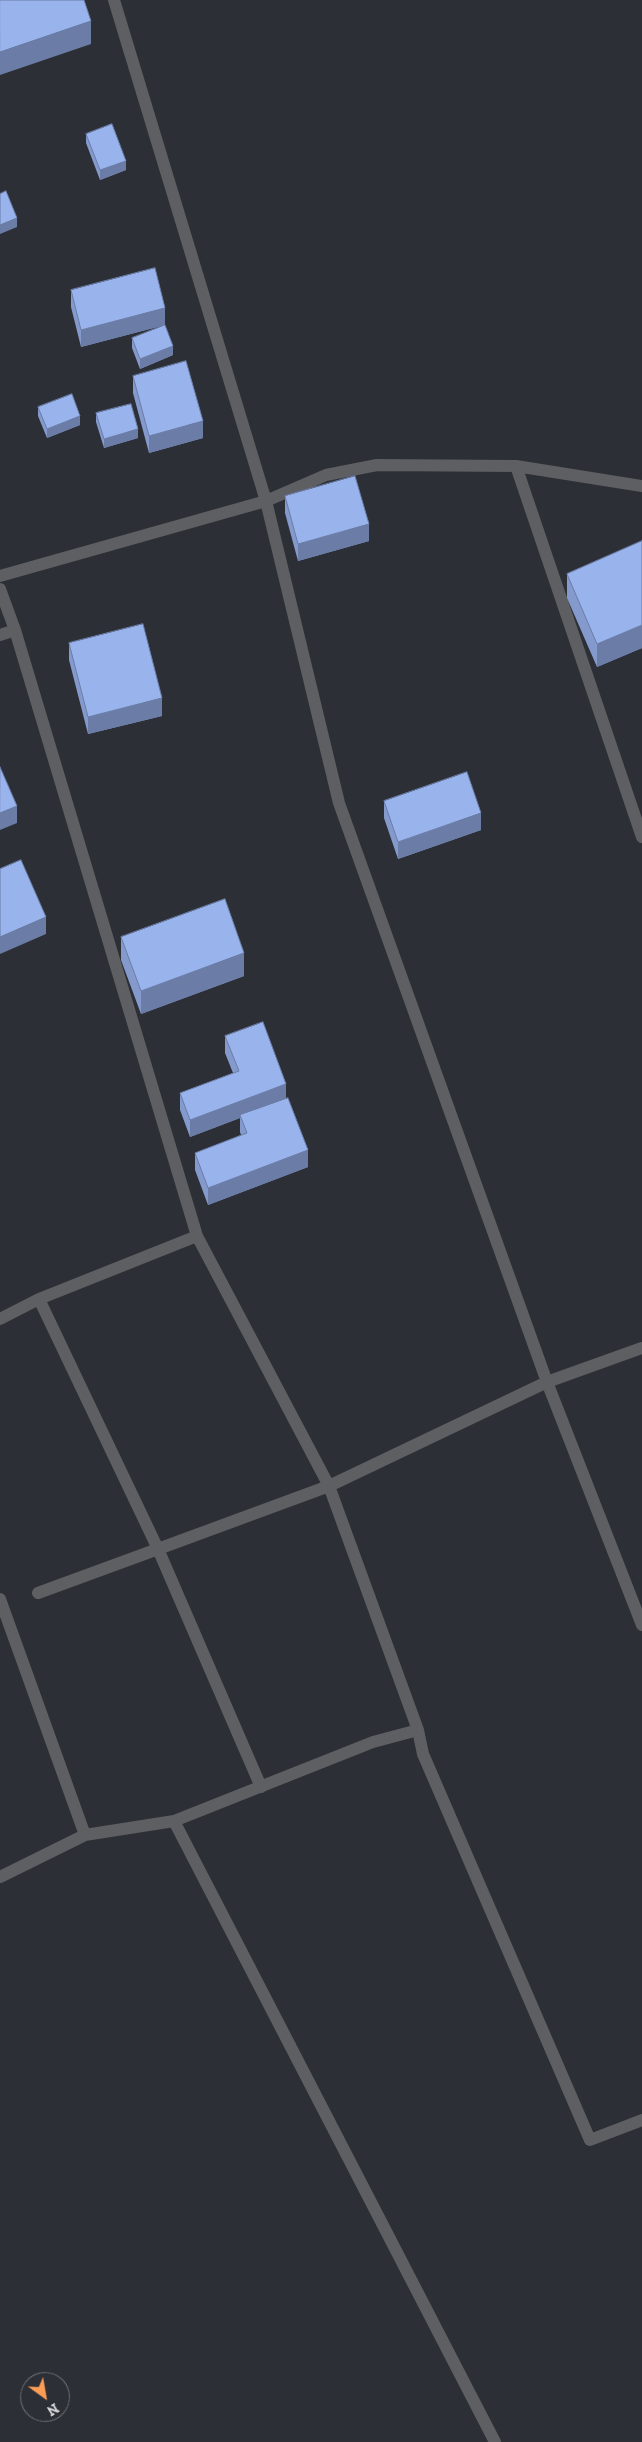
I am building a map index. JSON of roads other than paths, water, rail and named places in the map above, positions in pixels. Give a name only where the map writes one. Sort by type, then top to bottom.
[{"type":"street","points":[[114,0],[266,501],[339,803],[547,1382],[642,1626]]},
{"type":"street","points":[[0,576],[266,501],[326,475],[377,465],[516,466],[642,486]]},
{"type":"street","points":[[516,466],[642,837]]},
{"type":"street","points":[[0,589],[15,630],[197,1236],[329,1486],[418,1730],[423,1754],[590,2140],[642,2120]]},
{"type":"street","points":[[0,635],[15,630]]},
{"type":"street","points":[[0,1319],[39,1299],[197,1236]]},
{"type":"street","points":[[39,1299],[158,1549],[261,1787]]},
{"type":"street","points":[[38,1593],[329,1486],[547,1382],[642,1348]]},
{"type":"street","points":[[0,1599],[85,1835]]},
{"type":"street","points":[[0,1877],[85,1835],[174,1821],[373,1742],[418,1730]]},
{"type":"street","points":[[174,1821],[495,2442]]}]
